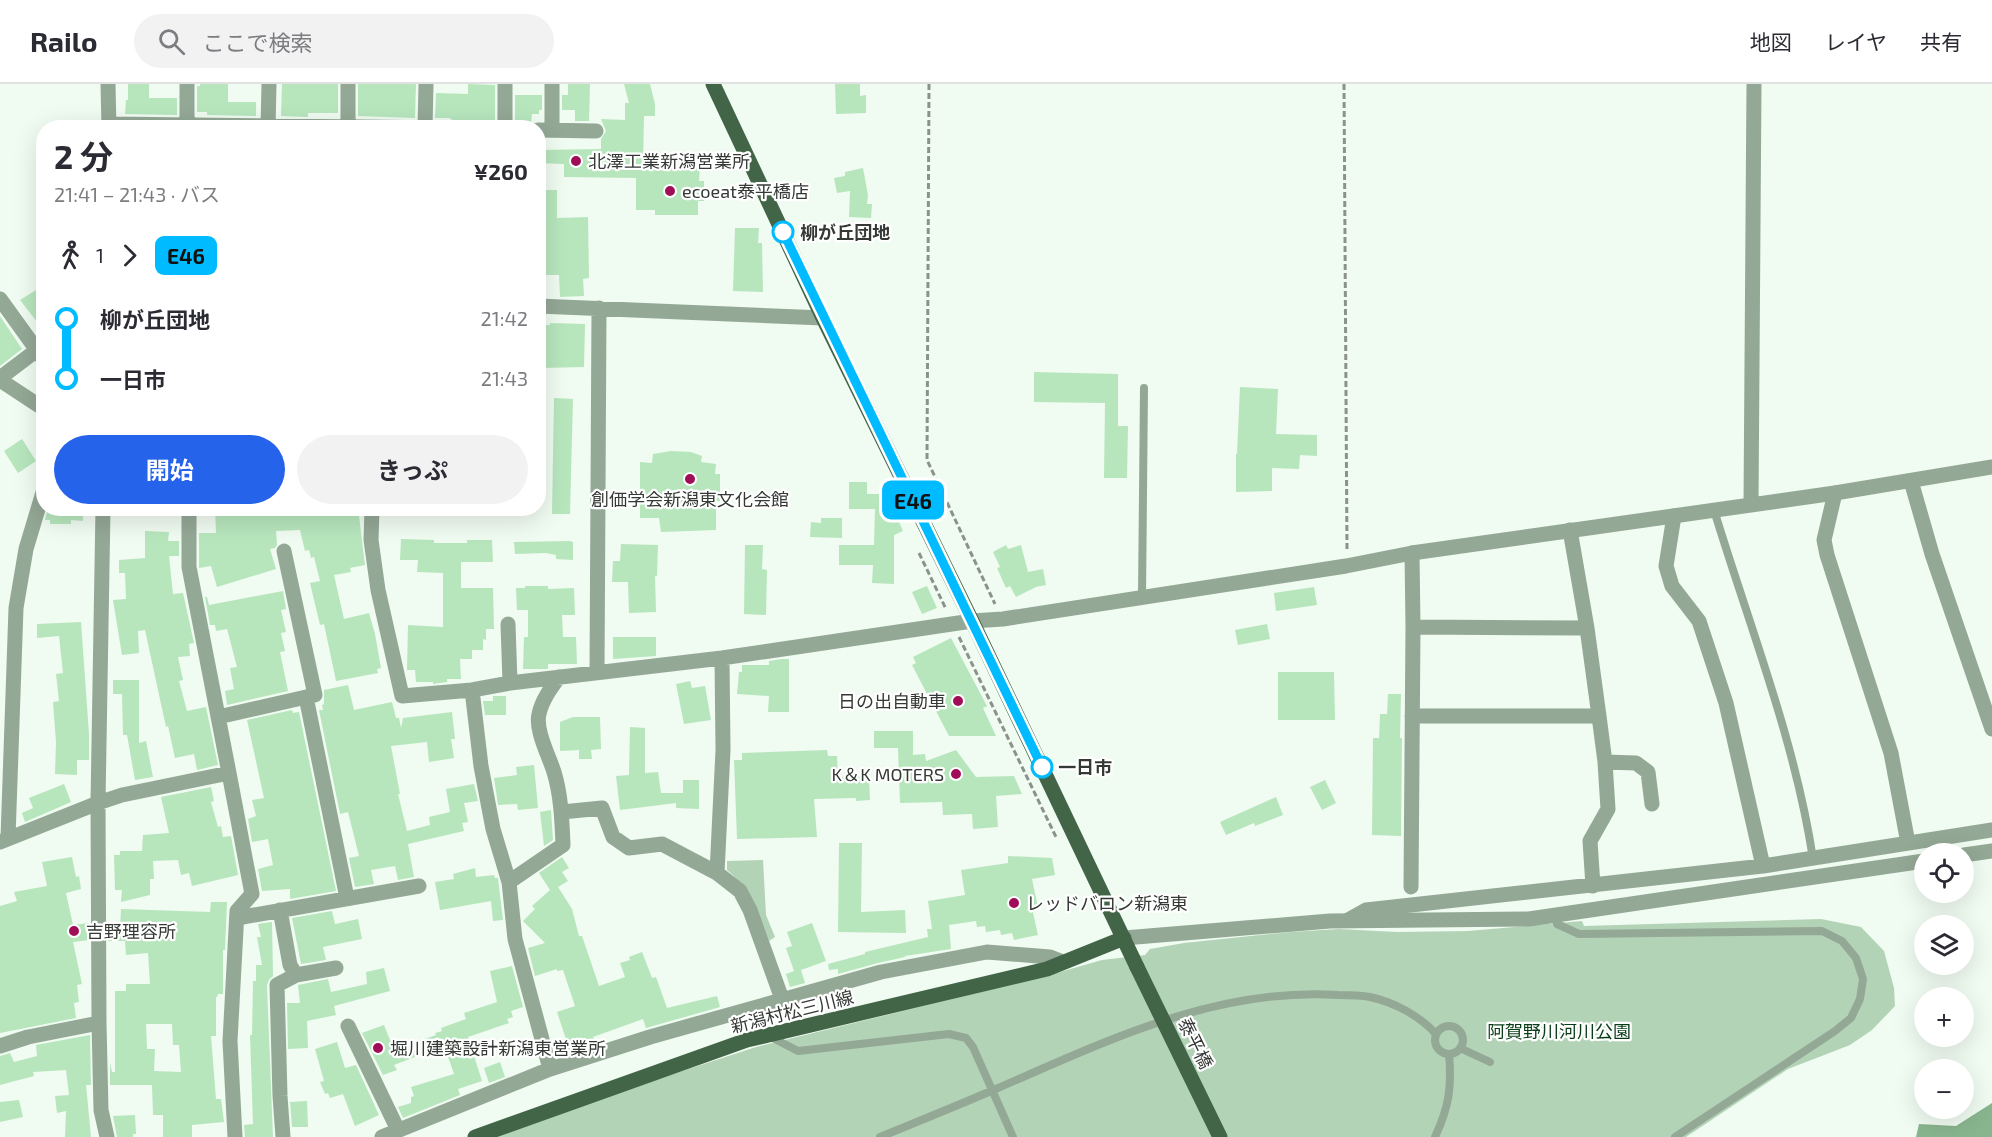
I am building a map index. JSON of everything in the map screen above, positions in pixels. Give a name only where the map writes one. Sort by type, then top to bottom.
[{"type":"main road","name":"泰平橋","points":[[713,84],[823,318],[972,621],[1220,1137]]},
{"type":"main road","name":"新潟村松三川線","points":[[475,1137],[747,1040],[1047,969],[1124,938]]},
{"type":"street","points":[[108,84],[109,120]]},
{"type":"street","points":[[187,120],[188,84]]},
{"type":"street","points":[[268,120],[269,84]]},
{"type":"street","points":[[348,84],[348,120]]},
{"type":"street","points":[[425,120],[426,84]]},
{"type":"street","points":[[505,84],[505,120]]},
{"type":"street","points":[[546,123],[552,84]]},
{"type":"street","points":[[1751,505],[1754,84]]},
{"type":"street","points":[[546,130],[596,131]]},
{"type":"street","points":[[0,299],[36,349]]},
{"type":"street","points":[[546,306],[823,318]]},
{"type":"street","points":[[597,673],[599,308]]},
{"type":"street","points":[[36,357],[0,379],[36,404]]},
{"type":"street","points":[[372,516],[371,540],[378,590],[402,696],[472,690],[510,683],[722,658],[972,621],[1003,619],[1346,566],[1412,553],[1835,493],[1992,467]]},
{"type":"street","points":[[1911,481],[1932,554],[1992,729]]},
{"type":"street","points":[[1835,493],[1824,540],[1827,555],[1891,753],[1908,843]]},
{"type":"street","points":[[36,516],[26,549],[16,608],[4,840],[122,795],[229,773]]},
{"type":"street","points":[[103,516],[99,1023],[102,1110],[107,1137]]},
{"type":"street","points":[[189,516],[189,567],[252,894],[237,911],[230,1041],[235,1137]]},
{"type":"street","points":[[1674,516],[1666,566],[1672,586],[1700,621],[1726,704],[1763,866]]},
{"type":"street","points":[[1570,530],[1587,628],[1605,762],[1608,809],[1590,841],[1593,886]]},
{"type":"street","points":[[218,717],[315,695],[284,551]]},
{"type":"street","points":[[1411,886],[1412,553]]},
{"type":"street","points":[[508,624],[510,683]]},
{"type":"street","points":[[1413,627],[1587,628]]},
{"type":"street","points":[[717,873],[723,750],[722,658]]},
{"type":"street","points":[[509,882],[563,845],[562,812],[554,772],[538,716],[546,696],[559,677]]},
{"type":"street","points":[[472,690],[481,766],[494,829],[509,882],[515,939],[550,1069]]},
{"type":"street","points":[[306,697],[347,898]]},
{"type":"street","points":[[1412,716],[1599,716]]},
{"type":"street","points":[[1605,762],[1636,763],[1648,772],[1652,804]]},
{"type":"street","points":[[562,812],[602,808],[613,837],[629,848],[662,844],[717,873],[740,891],[750,910],[782,999]]},
{"type":"street","points":[[1348,920],[1366,910],[1763,866],[1992,830]]},
{"type":"street","points":[[1974,854],[1992,851]]},
{"type":"street","points":[[1124,938],[1348,920],[1529,919],[1914,862]]},
{"type":"street","points":[[237,918],[419,886]]},
{"type":"street","points":[[280,910],[290,965],[296,975]]},
{"type":"street","points":[[382,1137],[550,1069],[650,1037],[881,972],[987,952],[1050,957],[1063,963]]},
{"type":"street","points":[[283,1137],[278,985],[296,975],[336,968]]},
{"type":"street","points":[[0,1046],[28,1037],[99,1023]]},
{"type":"street","points":[[348,1026],[398,1130]]},
{"type":"lane","points":[[1142,597],[1144,388]]},
{"type":"lane","points":[[1714,510],[1789,750],[1806,810],[1813,859]]},
{"type":"lane","points":[[1555,915],[1557,924],[1579,934],[1822,931],[1842,941],[1856,958],[1863,979],[1860,999],[1851,1018],[1835,1031],[1675,1137]]},
{"type":"lane","points":[[880,1137],[1120,1035],[1194,1011],[1251,998],[1305,992],[1369,997],[1394,1005],[1428,1025],[1436,1034]]},
{"type":"lane","points":[[1447,1026],[1456,1028],[1462,1035],[1460,1048],[1453,1053],[1444,1053],[1437,1047],[1436,1034],[1447,1026]]},
{"type":"lane","points":[[768,1036],[798,1050],[949,1034],[966,1038],[973,1047],[1013,1137]]},
{"type":"lane","points":[[1460,1048],[1490,1062]]},
{"type":"lane","points":[[1435,1137],[1445,1114],[1449,1092],[1451,1072],[1449,1054]]},
{"type":"path","points":[[929,84],[927,460],[1003,619]]},
{"type":"path","points":[[1344,84],[1346,566]]},
{"type":"green space","points":[[763,860],[766,915],[775,937],[769,941],[748,894],[727,870],[727,861]]},
{"type":"green space","name":"阿賀野川河川公園","points":[[1821,919],[1861,927],[1884,951],[1894,988],[1895,1006],[1872,1030],[1850,1045],[1788,1069],[1686,1137],[495,1137],[621,1091],[756,1047],[1046,976],[1102,960],[1145,955],[1150,949],[1184,943],[1339,929],[1397,932],[1468,931],[1582,921],[1584,926]]},
{"type":"shaded area","points":[[1992,1103],[1992,1137],[1916,1137],[1919,1124],[1956,1126],[1967,1119],[1974,1119],[1974,1114]]},
{"type":"building","points":[[128,84],[149,84],[149,98],[177,98],[177,115],[125,114]]},
{"type":"building","points":[[200,84],[228,84],[228,102],[256,102],[256,116],[207,115],[207,112],[197,112],[197,86]]},
{"type":"building","points":[[282,84],[338,84],[338,113],[308,113],[308,117],[281,116]]},
{"type":"building","points":[[358,84],[416,84],[415,118],[358,116]]},
{"type":"building","points":[[468,84],[495,85],[495,120],[435,118],[436,93],[468,94]]},
{"type":"building","points":[[568,84],[590,84],[589,121],[575,121],[575,110],[562,110],[562,95],[568,95]]},
{"type":"building","points":[[624,84],[650,84],[655,104],[655,116],[644,116],[643,166],[700,166],[699,181],[704,181],[704,201],[698,201],[698,215],[655,215],[655,210],[636,210],[636,178],[564,177],[564,164],[546,163],[546,150],[601,149],[601,139],[606,131],[601,119],[625,120],[625,103],[629,103]]},
{"type":"building","points":[[835,84],[860,84],[860,96],[866,95],[866,113],[836,114]]},
{"type":"building","points":[[515,95],[542,95],[542,110],[539,110],[539,114],[532,114],[531,120],[515,120]]},
{"type":"building","points":[[863,168],[868,195],[867,204],[872,204],[871,218],[849,217],[850,191],[837,193],[834,178],[845,176],[845,172]]},
{"type":"building","points":[[546,190],[557,190],[557,218],[588,217],[589,278],[583,279],[584,296],[560,297],[559,275],[546,275]]},
{"type":"building","points":[[735,228],[759,228],[758,243],[762,243],[763,292],[733,291]]},
{"type":"building","points":[[36,290],[36,321],[20,300]]},
{"type":"building","points":[[0,316],[22,349],[0,366]]},
{"type":"building","points":[[550,323],[585,324],[584,367],[546,368],[546,325]]},
{"type":"building","points":[[1034,372],[1118,374],[1118,426],[1128,426],[1127,478],[1104,478],[1105,403],[1034,402]]},
{"type":"building","points":[[1240,387],[1278,389],[1276,434],[1317,435],[1317,456],[1300,455],[1299,469],[1272,468],[1272,491],[1236,492]]},
{"type":"building","points":[[554,398],[573,399],[570,514],[552,514]]},
{"type":"building","points":[[22,439],[36,461],[18,473],[4,451]]},
{"type":"building","points":[[671,451],[691,452],[702,456],[701,462],[716,464],[715,474],[720,474],[720,501],[716,501],[716,530],[661,532],[659,518],[640,518],[640,462],[652,463],[653,454]]},
{"type":"building","points":[[849,482],[867,482],[867,494],[887,494],[903,531],[894,535],[894,584],[872,583],[873,565],[839,565],[839,545],[874,545],[875,509],[849,509]]},
{"type":"building","points":[[46,516],[83,516],[83,521],[71,520],[71,524],[50,524],[50,520],[45,520]]},
{"type":"building","points":[[215,516],[359,516],[365,565],[350,568],[351,572],[334,575],[344,619],[369,613],[381,668],[377,669],[378,673],[336,681],[324,624],[320,625],[310,583],[320,581],[314,557],[311,558],[309,550],[305,551],[300,530],[276,531],[277,545],[270,549],[276,569],[217,587],[211,566],[199,568],[199,533],[216,533]]},
{"type":"building","points":[[821,518],[842,518],[842,538],[810,537],[811,522],[821,523]]},
{"type":"building","points":[[145,531],[169,532],[168,541],[179,541],[179,556],[169,556],[173,594],[183,593],[194,643],[189,644],[190,656],[178,657],[183,680],[179,681],[187,711],[206,707],[218,765],[197,770],[194,754],[175,758],[145,630],[138,631],[139,653],[122,655],[113,600],[126,599],[125,573],[119,573],[119,560],[145,558]]},
{"type":"building","points":[[401,539],[434,540],[434,543],[492,540],[493,562],[461,562],[461,588],[493,588],[494,629],[486,629],[483,650],[472,650],[472,659],[460,659],[461,679],[447,679],[447,682],[433,684],[433,682],[416,682],[415,670],[407,670],[408,625],[443,627],[443,573],[417,572],[418,560],[400,560]]},
{"type":"building","points":[[514,542],[573,542],[573,560],[556,559],[556,555],[546,553],[515,554]]},
{"type":"building","points":[[621,544],[658,545],[657,576],[655,576],[656,612],[629,613],[628,582],[612,582],[613,561],[620,561]]},
{"type":"building","points":[[745,545],[763,545],[762,569],[767,570],[766,615],[744,614]]},
{"type":"building","points":[[1006,545],[1008,549],[1021,545],[1028,572],[1043,569],[1046,585],[1036,587],[1016,597],[1010,586],[1006,588],[993,552]]},
{"type":"building","points":[[525,586],[548,586],[548,589],[574,588],[575,615],[562,615],[563,637],[576,637],[577,664],[548,664],[548,669],[523,669],[524,637],[528,637],[528,610],[517,610],[516,588],[525,588]]},
{"type":"building","points":[[927,586],[937,608],[922,614],[912,592]]},
{"type":"building","points":[[1314,587],[1317,605],[1276,611],[1274,593]]},
{"type":"building","points":[[283,591],[286,609],[281,610],[286,632],[281,633],[285,651],[280,652],[288,691],[227,705],[225,691],[234,689],[230,668],[237,667],[227,629],[216,631],[215,625],[210,625],[205,597],[209,605]]},
{"type":"building","points":[[81,622],[89,760],[77,760],[77,775],[55,774],[56,742],[53,702],[59,701],[56,674],[63,673],[59,636],[37,638],[37,624]]},
{"type":"building","points":[[1267,624],[1270,639],[1238,645],[1235,630]]},
{"type":"building","points":[[613,637],[656,637],[656,656],[613,659]]},
{"type":"building","name":"日の出自動車","points":[[951,638],[987,706],[983,708],[996,736],[949,736],[912,665],[916,663],[913,657]]},
{"type":"building","points":[[789,659],[789,712],[768,712],[769,696],[737,694],[742,665],[769,665],[769,661]]},
{"type":"building","points":[[1278,672],[1334,672],[1335,720],[1278,720]]},
{"type":"building","points":[[113,680],[139,680],[139,743],[146,741],[153,777],[135,780],[127,735],[123,735],[122,694],[113,694]]},
{"type":"building","points":[[690,681],[692,688],[705,686],[711,720],[684,724],[676,684]]},
{"type":"building","points":[[348,685],[354,710],[392,702],[401,728],[403,718],[452,712],[455,739],[451,739],[454,758],[429,762],[427,742],[391,746],[400,794],[398,794],[407,831],[430,825],[429,817],[450,812],[446,789],[474,784],[478,801],[464,803],[468,822],[462,823],[464,831],[408,844],[414,877],[398,880],[395,866],[371,870],[374,884],[355,887],[349,858],[359,856],[348,812],[340,814],[319,710],[323,710],[324,690]]},
{"type":"building","points":[[1388,694],[1401,694],[1401,836],[1372,835],[1373,738],[1379,738],[1380,714],[1387,714]]},
{"type":"building","points":[[493,696],[506,696],[506,715],[485,715],[483,701],[493,701]]},
{"type":"building","points":[[292,710],[293,713],[299,712],[336,891],[290,899],[290,889],[262,891],[258,869],[273,865],[268,839],[252,842],[248,819],[256,816],[252,800],[264,798],[247,720]]},
{"type":"building","points":[[573,717],[600,717],[601,749],[591,750],[592,759],[579,759],[579,750],[560,751],[560,722]]},
{"type":"building","points":[[630,727],[645,728],[645,773],[658,772],[661,793],[683,793],[683,780],[699,780],[699,809],[676,808],[676,803],[620,810],[616,776],[629,775]]},
{"type":"building","points":[[874,731],[913,731],[913,755],[925,754],[926,761],[956,750],[976,777],[1014,776],[1022,794],[996,796],[998,827],[973,829],[972,814],[943,815],[942,802],[900,803],[898,748],[874,748]]},
{"type":"building","points":[[827,750],[828,756],[837,756],[838,777],[869,776],[870,800],[814,799],[817,837],[737,839],[734,760],[742,760],[742,753]]},
{"type":"building","points":[[534,765],[538,808],[518,810],[517,804],[498,805],[494,778],[517,775],[516,767]]},
{"type":"building","points":[[1325,780],[1336,803],[1322,810],[1310,787]]},
{"type":"building","points":[[64,784],[71,802],[25,822],[22,813],[33,808],[29,798]]},
{"type":"building","points":[[211,787],[214,801],[211,802],[218,827],[221,826],[223,837],[231,836],[238,875],[192,886],[189,873],[181,875],[178,860],[153,861],[154,879],[150,879],[150,895],[121,902],[122,890],[115,890],[114,855],[120,855],[120,851],[142,851],[143,835],[169,833],[161,797]]},
{"type":"building","points":[[1276,797],[1283,815],[1255,826],[1254,823],[1226,835],[1220,822]]},
{"type":"building","points":[[551,810],[553,840],[544,846],[540,812]]},
{"type":"building","points":[[839,843],[862,843],[861,912],[905,910],[906,933],[838,932]]},
{"type":"building","points":[[1008,856],[1052,858],[1055,875],[1032,879],[1038,907],[1032,908],[1038,935],[1014,940],[1012,933],[1001,935],[1000,930],[986,932],[985,926],[977,927],[976,921],[949,925],[951,949],[905,956],[838,974],[838,969],[829,970],[828,964],[865,954],[865,952],[928,937],[927,929],[932,929],[928,901],[965,895],[961,870],[1008,863]]},
{"type":"building","points":[[72,857],[81,889],[66,893],[73,925],[89,923],[89,940],[73,942],[82,984],[77,985],[79,1002],[74,1003],[76,1018],[0,1033],[0,906],[17,901],[14,892],[47,886],[42,862]]},
{"type":"building","points":[[562,857],[569,868],[562,872],[568,881],[558,887],[572,909],[579,936],[582,936],[599,986],[625,977],[620,963],[642,952],[652,978],[656,977],[667,1008],[717,996],[720,1007],[646,1028],[643,1019],[593,1037],[596,1044],[558,1056],[554,1043],[566,1039],[557,1012],[575,1006],[563,970],[557,971],[557,969],[535,976],[528,948],[545,943],[523,921],[535,909],[532,906],[550,890],[539,873]]},
{"type":"building","points":[[475,868],[476,877],[494,875],[498,878],[503,920],[493,921],[491,901],[440,910],[435,882],[454,879],[453,874]]},
{"type":"building","points":[[211,902],[227,902],[225,950],[223,950],[223,994],[218,994],[216,997],[216,1036],[211,1036],[216,1099],[221,1099],[224,1122],[192,1125],[192,1137],[163,1137],[163,1115],[153,1115],[152,1085],[110,1085],[110,1063],[112,1072],[115,1072],[115,991],[126,991],[126,984],[150,984],[148,953],[126,955],[125,941],[108,941],[108,929],[120,929],[121,909],[210,912]],"holes":[[[146,1024],[172,1024],[173,1045],[179,1045],[181,1072],[154,1071],[155,1049],[147,1049]]]},
{"type":"building","points":[[332,911],[335,924],[358,919],[362,939],[323,947],[326,960],[301,964],[292,918]]},
{"type":"building","points":[[272,922],[273,976],[267,985],[273,1137],[245,1137],[244,1125],[253,1124],[250,1035],[252,1035],[253,981],[256,981],[256,965],[262,965],[257,937],[261,937],[258,924]]},
{"type":"building","points":[[812,923],[826,961],[801,970],[805,983],[790,987],[786,974],[794,971],[786,948],[792,946],[787,932]]},
{"type":"building","points":[[512,966],[523,1007],[511,1011],[513,1017],[507,1019],[509,1023],[468,1037],[482,1081],[458,1089],[460,1095],[403,1118],[398,1107],[411,1103],[411,1097],[414,1096],[411,1087],[454,1074],[445,1048],[441,1049],[441,1047],[394,1065],[397,1070],[383,1075],[362,1033],[384,1025],[394,1050],[436,1035],[435,1033],[442,1031],[441,1028],[466,1019],[464,1013],[497,1002],[490,971]]},
{"type":"building","points":[[384,968],[390,991],[334,1006],[336,1015],[307,1021],[308,1048],[288,1049],[287,1003],[300,1003],[298,985],[328,979],[331,992],[367,984],[366,972]]},
{"type":"building","points":[[90,1035],[91,1085],[86,1085],[91,1137],[65,1137],[66,1111],[57,1113],[55,1096],[69,1095],[66,1070],[33,1072],[34,1076],[0,1085],[0,1056],[10,1053],[14,1062],[37,1056],[36,1045]]},
{"type":"building","points":[[337,1042],[345,1068],[356,1065],[379,1115],[355,1126],[343,1094],[330,1098],[328,1093],[325,1094],[320,1082],[324,1081],[315,1049]]},
{"type":"building","points":[[500,1062],[505,1077],[489,1083],[484,1068]]},
{"type":"building","points":[[19,1100],[23,1117],[0,1122],[0,1102]]},
{"type":"building","points":[[307,1101],[308,1127],[292,1127],[290,1102]]},
{"type":"building","points":[[135,1115],[136,1134],[133,1134],[133,1137],[117,1137],[113,1116]]},
{"type":"bus line","name":"E46","points":[[783,232],[1042,767]]},
{"type":"place","name":"北澤工業新潟営業所","points":[[576,161]]},
{"type":"place","name":"ecoeat泰平橋店","points":[[670,191]]},
{"type":"place","name":"柳が丘団地","points":[[783,232]]},
{"type":"place","name":"創価学会新潟東文化会館","points":[[690,479]]},
{"type":"place","name":"日の出自動車","points":[[958,701]]},
{"type":"place","name":"一日市","points":[[1042,767]]},
{"type":"place","name":"K＆K MOTERS","points":[[956,774]]},
{"type":"place","name":"レッドバロン新潟東","points":[[1014,903]]},
{"type":"place","name":"吉野理容所","points":[[74,931]]},
{"type":"place","name":"堀川建築設計新潟東営業所","points":[[378,1048]]}]
